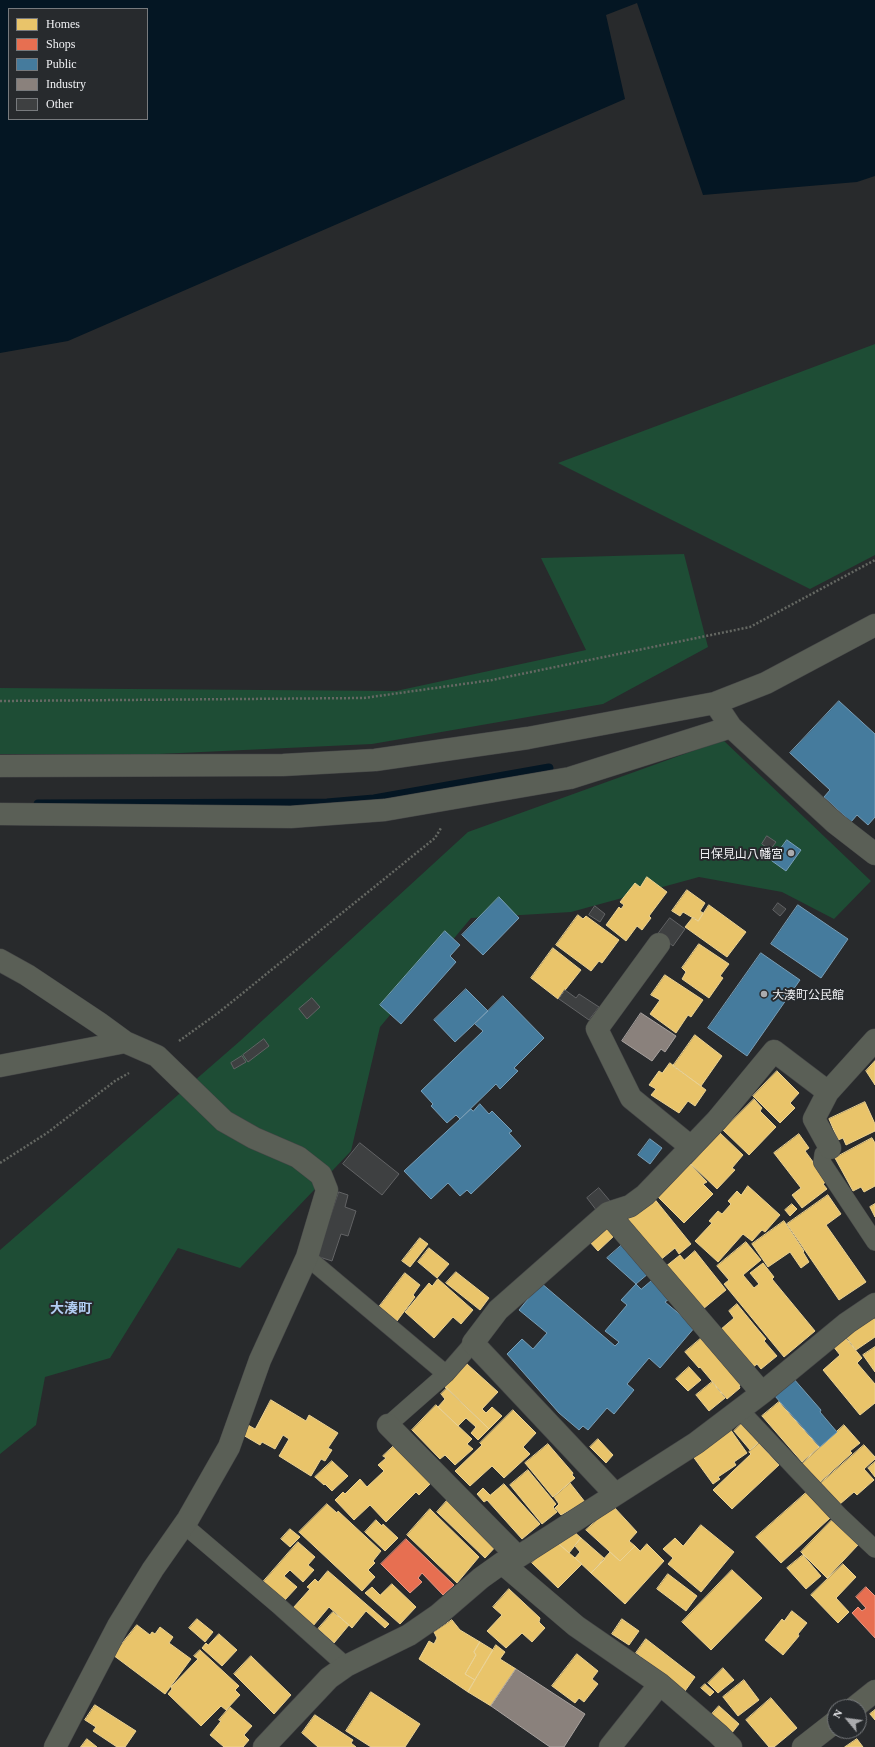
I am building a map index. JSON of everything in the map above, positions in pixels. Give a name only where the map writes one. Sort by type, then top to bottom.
[{"type":"main road","points":[[865,1699],[875,1691]]},
{"type":"main road","points":[[803,1747],[827,1728]]},
{"type":"street","points":[[0,766],[282,764],[375,760],[528,738],[715,703],[766,683],[875,625]]},
{"type":"street","points":[[715,703],[730,727],[835,823],[875,854]]},
{"type":"street","points":[[0,814],[291,817],[385,810],[570,778],[730,727]]},
{"type":"street","points":[[659,944],[597,1029],[631,1098],[691,1147]]},
{"type":"street","points":[[0,960],[33,980],[125,1042],[157,1056],[224,1121],[254,1138],[298,1157],[321,1175],[326,1190],[307,1257],[260,1360],[229,1447],[184,1525],[153,1569],[118,1626],[55,1747]]},
{"type":"street","points":[[830,1148],[814,1119],[828,1092],[875,1040]]},
{"type":"street","points":[[0,1066],[125,1042]]},
{"type":"street","points":[[615,1494],[473,1343],[498,1310],[608,1213],[630,1206],[645,1195],[717,1120],[774,1051],[828,1092]]},
{"type":"street","points":[[608,1213],[762,1393]]},
{"type":"street","points":[[264,1747],[330,1678],[346,1666],[409,1635],[438,1614],[481,1578],[696,1443],[762,1393],[847,1322],[875,1304]]},
{"type":"street","points":[[388,1425],[510,1560],[576,1626],[660,1684],[718,1734],[730,1747]]},
{"type":"street","points":[[610,1747],[660,1684]]},
{"type":"lane","points":[[830,1148],[823,1154],[822,1162],[875,1242]]},
{"type":"lane","points":[[307,1257],[446,1374]]},
{"type":"lane","points":[[388,1425],[446,1374],[473,1343]]},
{"type":"lane","points":[[740,1410],[839,1515],[875,1550]]},
{"type":"lane","points":[[184,1525],[279,1606],[346,1666]]},
{"type":"path","points":[[0,701],[364,698],[492,680],[750,626],[875,560]]},
{"type":"path","points":[[0,1163],[47,1133],[115,1081],[157,1056],[218,1013],[435,838],[458,798]]},
{"type":"green space","points":[[875,344],[875,555],[810,589],[558,463]]},
{"type":"green space","points":[[684,554],[708,647],[603,704],[372,744],[159,754],[0,754],[0,688],[396,691],[586,650],[541,558]]},
{"type":"green space","points":[[723,740],[871,881],[834,919],[782,892],[699,877],[571,912],[471,918],[380,1027],[351,1151],[240,1268],[178,1248],[110,1358],[45,1377],[36,1425],[0,1454],[0,1250],[240,1041],[468,832]]},
{"type":"water","points":[[0,0],[875,0],[875,176],[857,182],[703,195],[637,3],[606,15],[625,99],[68,341],[0,353]]},
{"type":"building: Homes","points":[[647,877],[667,892],[649,916],[651,918],[642,930],[637,926],[626,941],[606,925],[619,907],[621,909],[624,905],[620,902],[635,883],[640,887]]},
{"type":"building: Homes","points":[[687,890],[705,903],[700,911],[703,913],[698,921],[683,912],[680,916],[672,911]]},
{"type":"building: Homes","points":[[709,905],[746,932],[727,957],[685,927],[693,917],[698,921]]},
{"type":"building: Homes","points":[[578,915],[583,919],[586,916],[619,940],[602,963],[599,961],[591,971],[556,945]]},
{"type":"building: Homes","points":[[699,944],[729,964],[720,976],[723,978],[709,998],[682,979],[686,972],[682,968]]},
{"type":"building: Homes","points":[[553,948],[581,970],[558,999],[531,978]]},
{"type":"building: Homes","points":[[665,975],[703,1000],[691,1017],[688,1015],[676,1033],[650,1014],[660,1000],[651,995]]},
{"type":"building: Homes","points":[[695,1035],[722,1056],[701,1086],[673,1066]]},
{"type":"building: Homes","points":[[875,1061],[875,1085],[866,1071]]},
{"type":"building: Homes","points":[[670,1063],[706,1090],[695,1106],[688,1101],[679,1113],[651,1095],[656,1089],[649,1085],[659,1071],[662,1073]]},
{"type":"building: Homes","points":[[777,1071],[799,1093],[790,1103],[795,1108],[780,1123],[753,1096]]},
{"type":"building: Homes","points":[[754,1099],[762,1108],[760,1111],[776,1127],[749,1155],[723,1130]]},
{"type":"building: Homes","points":[[865,1102],[875,1124],[875,1131],[846,1145],[843,1138],[838,1140],[829,1119]]},
{"type":"building: Homes","points":[[720,1133],[743,1155],[732,1168],[735,1170],[717,1189],[691,1164]]},
{"type":"building: Homes","points":[[799,1134],[809,1148],[805,1151],[827,1181],[823,1184],[827,1189],[802,1208],[792,1195],[801,1188],[774,1153]]},
{"type":"building: Homes","points":[[872,1138],[875,1143],[875,1186],[864,1192],[861,1187],[853,1191],[835,1158]]},
{"type":"building: Homes","points":[[689,1163],[707,1182],[703,1184],[713,1194],[684,1223],[656,1195]]},
{"type":"building: Homes","points":[[748,1186],[780,1215],[765,1232],[762,1230],[752,1241],[743,1234],[718,1262],[695,1241],[712,1223],[709,1221],[718,1211],[722,1214],[731,1204],[728,1201],[737,1191],[741,1195]]},
{"type":"building: Homes","points":[[828,1195],[841,1214],[826,1225],[866,1282],[839,1300],[787,1224]]},
{"type":"building: Homes","points":[[653,1197],[691,1244],[679,1254],[675,1248],[659,1261],[626,1219]]},
{"type":"building: Homes","points":[[792,1204],[797,1209],[790,1216],[785,1210]]},
{"type":"building: Homes","points":[[875,1204],[875,1217],[870,1207]]},
{"type":"building: Homes","points":[[784,1221],[804,1251],[803,1252],[809,1262],[801,1268],[790,1252],[768,1267],[752,1244]]},
{"type":"building: Homes","points":[[605,1226],[615,1235],[598,1251],[589,1241]]},
{"type":"building: Homes","points":[[420,1238],[428,1244],[410,1267],[402,1261]]},
{"type":"building: Homes","points":[[746,1242],[761,1260],[743,1275],[754,1288],[759,1284],[750,1273],[763,1263],[774,1277],[772,1279],[815,1331],[784,1357],[724,1284],[729,1280],[717,1266]]},
{"type":"building: Homes","points":[[429,1248],[449,1264],[437,1278],[418,1262]]},
{"type":"building: Homes","points":[[695,1251],[726,1290],[703,1309],[665,1267],[680,1255],[684,1260]]},
{"type":"building: Homes","points":[[456,1272],[489,1298],[480,1310],[446,1283]]},
{"type":"building: Homes","points":[[405,1273],[420,1285],[413,1295],[415,1297],[397,1321],[379,1307]]},
{"type":"building: Homes","points":[[438,1279],[473,1310],[461,1324],[453,1317],[434,1338],[405,1312],[429,1283],[432,1286]]},
{"type":"building: Homes","points":[[737,1304],[766,1339],[764,1341],[777,1356],[761,1369],[757,1364],[752,1368],[720,1330],[734,1318],[729,1311]]},
{"type":"building: Homes","points":[[871,1314],[875,1320],[875,1337],[856,1350],[844,1334]]},
{"type":"building: Homes","points":[[705,1335],[744,1382],[739,1386],[740,1388],[727,1399],[685,1352]]},
{"type":"building: Homes","points":[[844,1336],[862,1358],[857,1363],[875,1384],[875,1403],[860,1415],[823,1370],[840,1355],[833,1346]]},
{"type":"building: Homes","points":[[875,1347],[875,1372],[863,1355]]},
{"type":"building: Homes","points":[[467,1364],[498,1392],[482,1409],[486,1413],[492,1407],[502,1416],[489,1429],[445,1387]]},
{"type":"building: Homes","points":[[689,1367],[701,1380],[688,1391],[676,1379]]},
{"type":"building: Homes","points":[[712,1382],[725,1398],[709,1411],[696,1395]]},
{"type":"building: Homes","points":[[447,1388],[489,1429],[478,1440],[471,1433],[476,1427],[466,1418],[458,1426],[438,1407],[445,1399],[441,1394]]},
{"type":"building: Homes","points":[[271,1400],[306,1421],[309,1415],[338,1433],[328,1448],[332,1450],[325,1461],[321,1459],[311,1476],[279,1456],[289,1439],[283,1435],[275,1449],[262,1442],[260,1445],[243,1435],[248,1425],[255,1429]]},
{"type":"building: Homes","points":[[779,1402],[819,1447],[802,1462],[762,1416]]},
{"type":"building: Homes","points":[[436,1405],[472,1439],[467,1444],[473,1449],[455,1465],[445,1455],[440,1459],[412,1430]]},
{"type":"building: Homes","points":[[513,1410],[536,1433],[523,1447],[530,1454],[504,1478],[492,1466],[470,1486],[455,1471],[482,1445],[480,1443]]},
{"type":"building: Homes","points":[[741,1424],[759,1442],[750,1450],[734,1431]]},
{"type":"building: Homes","points":[[844,1425],[860,1443],[850,1451],[852,1453],[819,1483],[802,1464]]},
{"type":"building: Homes","points":[[730,1429],[747,1453],[734,1462],[736,1465],[718,1477],[720,1479],[713,1484],[692,1455]]},
{"type":"building: Homes","points":[[598,1439],[613,1455],[606,1463],[590,1447]]},
{"type":"building: Homes","points":[[397,1443],[433,1481],[419,1495],[416,1492],[386,1522],[370,1505],[354,1520],[335,1500],[343,1492],[345,1494],[360,1479],[367,1487],[384,1471],[378,1465],[386,1458],[383,1456]]},
{"type":"building: Homes","points":[[759,1443],[779,1465],[732,1509],[713,1490],[751,1454],[749,1452]]},
{"type":"building: Homes","points":[[548,1444],[573,1473],[572,1475],[575,1478],[553,1497],[525,1463]]},
{"type":"building: Homes","points":[[864,1445],[875,1457],[875,1459],[864,1469],[874,1480],[857,1495],[854,1492],[840,1504],[821,1483]]},
{"type":"building: Homes","points":[[332,1461],[348,1476],[332,1491],[315,1477]]},
{"type":"building: Homes","points":[[875,1462],[875,1477],[868,1468]]},
{"type":"building: Homes","points":[[528,1470],[556,1504],[553,1507],[557,1512],[542,1524],[510,1485]]},
{"type":"building: Homes","points":[[570,1483],[585,1502],[561,1515],[555,1508],[559,1504],[554,1497]]},
{"type":"building: Homes","points":[[504,1484],[540,1524],[522,1539],[487,1500],[484,1502],[477,1494],[483,1488],[490,1495]]},
{"type":"building: Homes","points":[[807,1492],[830,1518],[781,1563],[756,1537]]},
{"type":"building: Homes","points":[[451,1496],[499,1543],[485,1558],[437,1512]]},
{"type":"building: Homes","points":[[327,1504],[337,1513],[338,1511],[381,1551],[373,1561],[375,1563],[368,1570],[375,1577],[362,1591],[299,1532]]},
{"type":"building: Homes","points":[[613,1506],[637,1532],[629,1541],[635,1546],[620,1561],[586,1530]]},
{"type":"building: Homes","points":[[430,1509],[479,1557],[457,1583],[407,1535]]},
{"type":"building: Homes","points":[[376,1520],[382,1526],[383,1524],[398,1538],[385,1551],[365,1532]]},
{"type":"building: Homes","points":[[832,1520],[858,1545],[827,1578],[801,1552]]},
{"type":"building: Homes","points":[[701,1525],[734,1552],[701,1592],[668,1564],[673,1558],[663,1549],[675,1538],[683,1546]]},
{"type":"building: Homes","points":[[290,1529],[300,1537],[290,1547],[281,1539]]},
{"type":"building: Homes","points":[[571,1529],[581,1538],[569,1553],[558,1543]]},
{"type":"building: Homes","points":[[581,1538],[605,1559],[591,1573],[575,1558],[580,1552],[575,1546]]},
{"type":"building: Homes","points":[[553,1539],[582,1564],[558,1588],[532,1563]]},
{"type":"building: Homes","points":[[298,1542],[315,1557],[308,1565],[314,1570],[303,1582],[290,1570],[284,1576],[297,1587],[284,1601],[263,1582]]},
{"type":"building: Homes","points":[[647,1544],[664,1561],[625,1604],[591,1573],[610,1552],[620,1561],[635,1546],[640,1551]]},
{"type":"building: Homes","points":[[803,1555],[821,1576],[806,1589],[787,1568]]},
{"type":"building: Homes","points":[[843,1564],[856,1577],[836,1598],[849,1612],[838,1623],[811,1595]]},
{"type":"building: Homes","points":[[732,1570],[762,1598],[711,1650],[682,1622]]},
{"type":"building: Homes","points":[[328,1571],[389,1624],[385,1628],[366,1611],[352,1628],[329,1607],[313,1626],[293,1608],[310,1589],[307,1587],[315,1579],[318,1582]]},
{"type":"building: Homes","points":[[668,1574],[697,1596],[686,1611],[657,1589]]},
{"type":"building: Homes","points":[[392,1584],[416,1607],[400,1624],[365,1593],[372,1587],[380,1595]]},
{"type":"building: Homes","points":[[509,1589],[540,1618],[539,1622],[545,1628],[532,1642],[522,1633],[506,1648],[487,1631],[502,1615],[493,1607]]},
{"type":"building: Homes","points":[[792,1611],[807,1623],[798,1634],[799,1636],[783,1655],[765,1640],[782,1619],[784,1621]]},
{"type":"building: Homes","points":[[333,1612],[349,1625],[334,1643],[318,1629]]},
{"type":"building: Homes","points":[[197,1619],[213,1632],[205,1642],[189,1628]]},
{"type":"building: Homes","points":[[622,1619],[639,1631],[629,1645],[612,1634]]},
{"type":"building: Homes","points":[[452,1620],[460,1630],[480,1642],[474,1652],[476,1655],[465,1674],[475,1680],[468,1692],[419,1659],[429,1641],[434,1644],[437,1638],[434,1632]]},
{"type":"building: Homes","points":[[137,1625],[150,1635],[152,1632],[155,1634],[160,1627],[173,1637],[169,1643],[191,1659],[165,1694],[113,1655]]},
{"type":"building: Homes","points":[[219,1634],[237,1650],[222,1666],[202,1648],[206,1643],[208,1645]]},
{"type":"building: Homes","points":[[646,1639],[695,1677],[685,1691],[636,1653]]},
{"type":"building: Homes","points":[[480,1642],[493,1650],[475,1680],[465,1674],[476,1655],[474,1652]]},
{"type":"building: Homes","points":[[496,1645],[505,1652],[500,1659],[516,1669],[491,1706],[468,1692]]},
{"type":"building: Homes","points":[[200,1650],[239,1686],[235,1690],[240,1695],[226,1710],[221,1706],[201,1726],[168,1694],[172,1689],[171,1687],[198,1659],[194,1656]]},
{"type":"building: Homes","points":[[577,1654],[598,1671],[592,1679],[598,1684],[584,1702],[579,1698],[575,1703],[552,1686]]},
{"type":"building: Homes","points":[[251,1656],[291,1695],[274,1714],[234,1674]]},
{"type":"building: Homes","points":[[723,1668],[734,1680],[718,1693],[708,1683]]},
{"type":"building: Homes","points":[[744,1680],[759,1700],[738,1716],[723,1697]]},
{"type":"building: Homes","points":[[705,1684],[714,1692],[710,1696],[701,1688]]},
{"type":"building: Homes","points":[[371,1692],[420,1724],[405,1747],[371,1747],[346,1731]]},
{"type":"building: Homes","points":[[771,1698],[797,1728],[774,1747],[769,1747],[746,1720]]},
{"type":"building: Homes","points":[[95,1705],[136,1731],[125,1747],[117,1747],[93,1731],[96,1727],[85,1720]]},
{"type":"building: Homes","points":[[719,1706],[739,1724],[731,1734],[711,1715]]},
{"type":"building: Homes","points":[[230,1707],[252,1726],[244,1735],[249,1740],[243,1747],[224,1747],[210,1735],[221,1721],[219,1720]]},
{"type":"building: Homes","points":[[875,1710],[875,1720],[870,1714]]},
{"type":"building: Homes","points":[[315,1715],[353,1740],[351,1743],[356,1747],[318,1747],[302,1733]]},
{"type":"building: Homes","points":[[87,1739],[97,1747],[81,1747]]},
{"type":"building: Homes","points":[[857,1739],[863,1747],[845,1747]]},
{"type":"building: Shops","points":[[406,1539],[454,1585],[443,1595],[422,1573],[418,1578],[422,1582],[410,1593],[381,1564]]},
{"type":"building: Shops","points":[[866,1587],[875,1596],[875,1638],[852,1613],[858,1607],[862,1611],[866,1608],[856,1597]]},
{"type":"building: Public","points":[[839,701],[875,734],[875,817],[868,825],[857,815],[851,822],[824,797],[830,790],[790,753]]},
{"type":"building: Public","points":[[787,840],[801,850],[786,871],[772,861]]},
{"type":"building: Public","points":[[499,897],[519,918],[483,955],[462,935]]},
{"type":"building: Public","points":[[798,905],[848,939],[821,978],[771,944]]},
{"type":"building: Public","points":[[445,931],[460,945],[450,956],[456,962],[401,1024],[380,1005]]},
{"type":"building: Public","points":[[761,953],[800,980],[747,1056],[708,1028]]},
{"type":"building: Public","points":[[466,989],[488,1011],[455,1042],[434,1020]]},
{"type":"building: Public","points":[[503,996],[544,1038],[514,1068],[518,1071],[500,1089],[496,1084],[460,1119],[456,1115],[447,1123],[431,1106],[433,1104],[421,1091],[483,1031],[475,1024]]},
{"type":"building: Public","points":[[480,1104],[489,1114],[492,1111],[512,1131],[509,1133],[521,1146],[471,1194],[467,1190],[460,1196],[448,1183],[431,1199],[404,1171],[471,1109],[473,1111]]},
{"type":"building: Public","points":[[650,1139],[662,1148],[650,1164],[638,1155]]},
{"type":"building: Public","points":[[623,1244],[649,1273],[636,1284],[607,1258]]},
{"type":"building: Public","points":[[655,1278],[672,1297],[665,1302],[695,1327],[660,1368],[649,1358],[627,1384],[634,1390],[614,1414],[607,1408],[588,1430],[583,1426],[579,1430],[559,1413],[507,1354],[522,1339],[533,1349],[547,1333],[519,1310],[541,1283],[615,1346],[619,1342],[605,1331],[627,1305],[621,1300],[636,1284],[641,1289]]},
{"type":"building: Public","points":[[793,1378],[821,1410],[820,1412],[837,1432],[820,1447],[774,1395]]},
{"type":"building: Industry","points":[[641,1013],[676,1036],[665,1052],[661,1049],[652,1061],[622,1041]]},
{"type":"building: Industry","points":[[516,1669],[585,1714],[564,1747],[550,1747],[491,1706]]},
{"type":"building: Other","points":[[767,836],[776,842],[770,850],[762,844]]},
{"type":"building: Other","points":[[778,903],[786,909],[780,916],[773,910]]},
{"type":"building: Other","points":[[595,906],[605,914],[600,922],[589,915]]},
{"type":"building: Other","points":[[670,918],[685,929],[673,946],[658,934]]},
{"type":"building: Other","points":[[565,990],[576,998],[579,994],[599,1007],[589,1020],[559,999]]},
{"type":"building: Other","points":[[312,998],[320,1007],[307,1019],[299,1009]]},
{"type":"building: Other","points":[[264,1039],[269,1046],[248,1062],[243,1055]]},
{"type":"building: Other","points":[[242,1056],[246,1062],[234,1069],[231,1063]]},
{"type":"building: Other","points":[[360,1143],[399,1174],[382,1195],[343,1164]]},
{"type":"building: Other","points":[[599,1188],[610,1201],[597,1211],[587,1198]]},
{"type":"building: Other","points":[[339,1192],[348,1195],[345,1207],[356,1211],[348,1236],[341,1234],[332,1261],[313,1255],[329,1220]]},
{"type":"waterway","points":[[38,804],[327,803],[374,799],[549,768]]},
{"type":"place","name":"日保見山八幡宮","points":[[791,853]]},
{"type":"place","name":"大湊町公民館","points":[[764,994]]},
{"type":"district","name":"大湊町","points":[[71,1308]]}]
